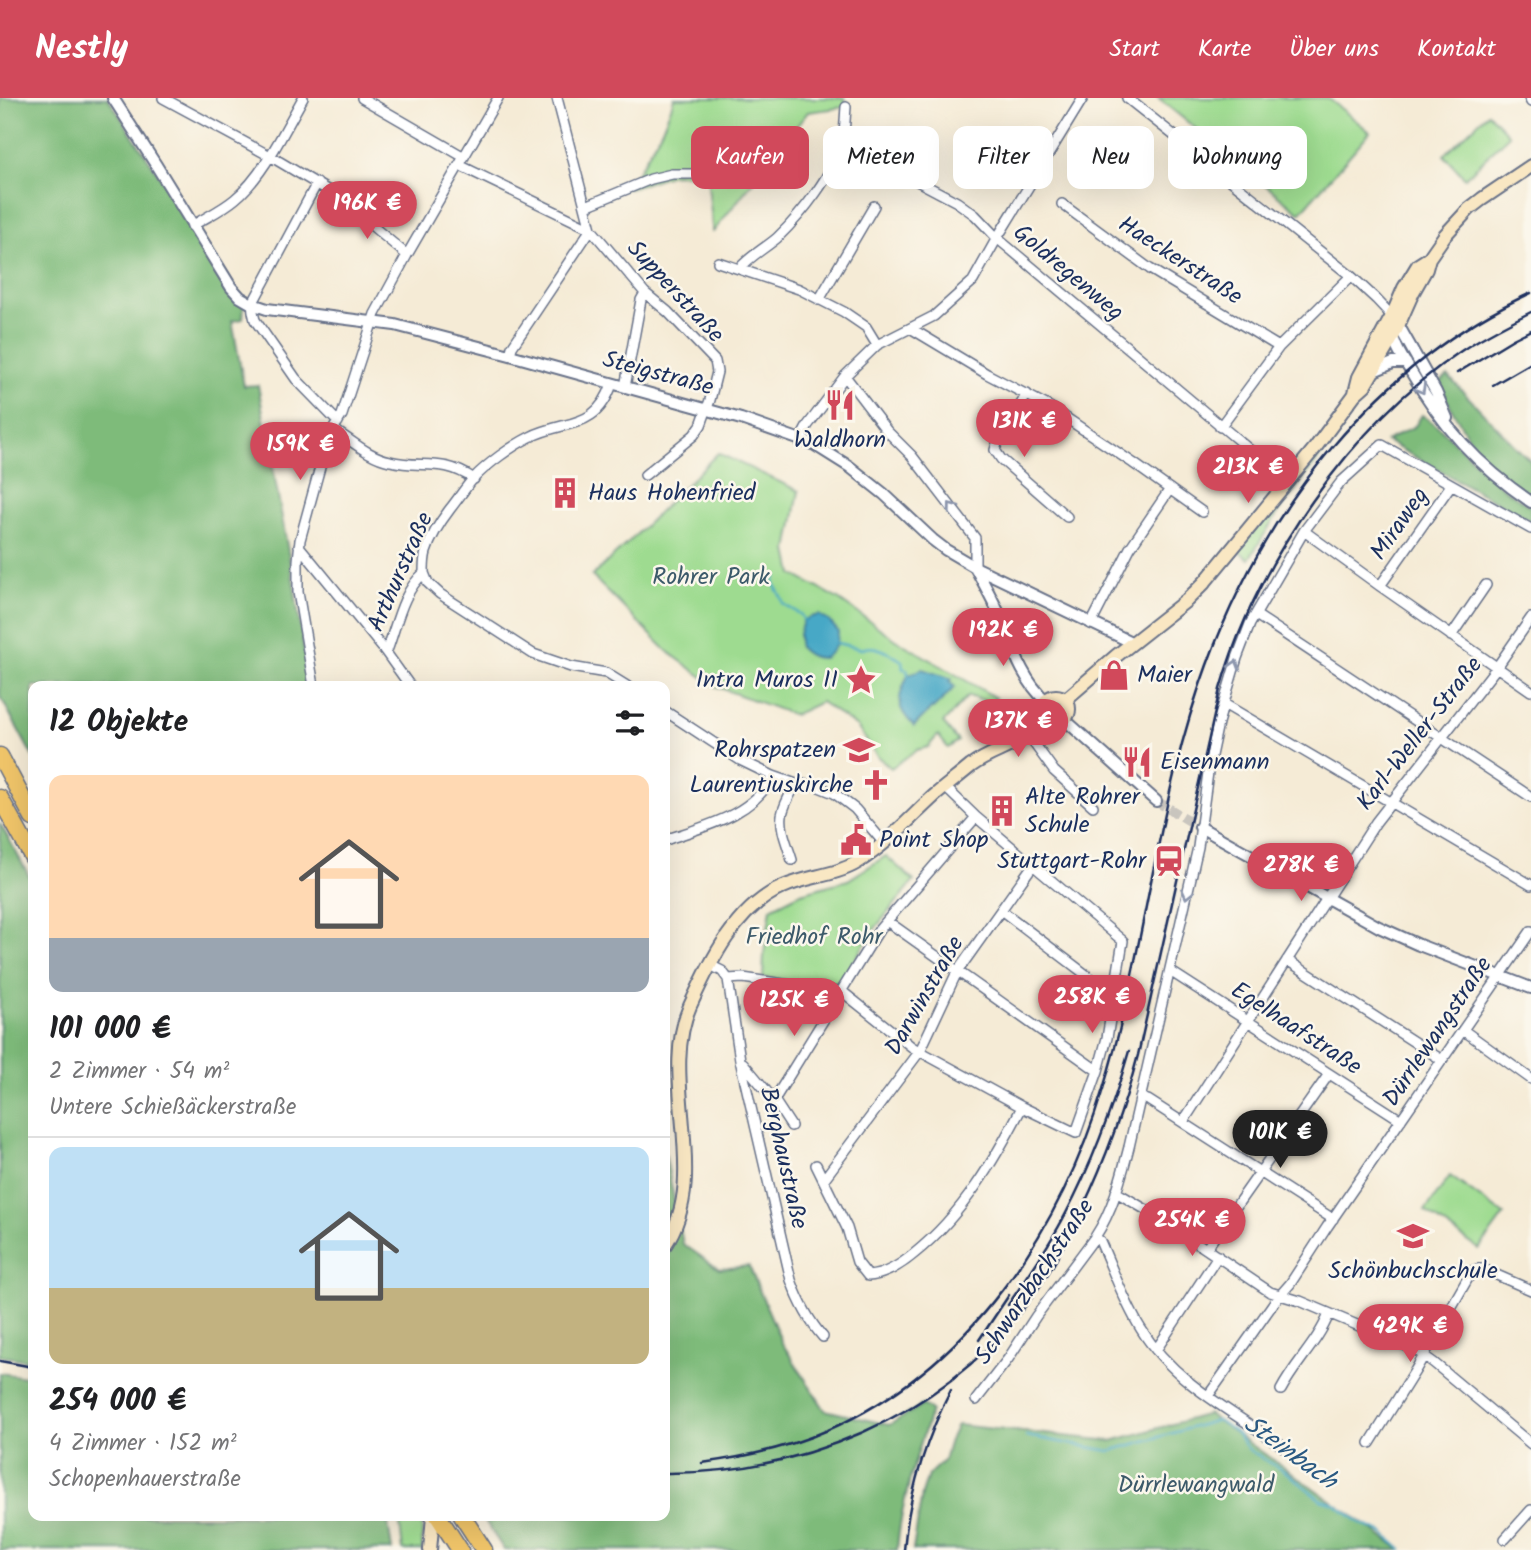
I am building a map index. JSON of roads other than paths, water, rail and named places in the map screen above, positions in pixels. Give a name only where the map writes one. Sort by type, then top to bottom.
[{"type":"highway","points":[[0,755],[28,808]]},
{"type":"highway","points":[[0,798],[28,849]]},
{"type":"highway","points":[[440,1521],[460,1550]]},
{"type":"highway","points":[[465,1521],[484,1550]]},
{"type":"main road","points":[[1065,700],[1181,606],[1204,583],[1365,385],[1426,269],[1429,258],[1452,226],[1482,199],[1531,166]]},
{"type":"main road","points":[[1355,394],[1359,377],[1394,326]]},
{"type":"main road","points":[[670,1234],[683,1196],[684,1132],[679,1062],[681,1041],[689,1009],[722,944],[741,919],[768,895],[783,887],[838,872],[854,864],[884,844],[945,787],[985,757],[1028,735],[1042,721],[1046,701],[1055,696],[1065,700],[1069,709],[1064,719],[1055,722],[1042,721]]},
{"type":"main road","points":[[430,1550],[435,1521]]},
{"type":"street","points":[[113,98],[231,287],[240,297],[252,304]]},
{"type":"street","points":[[163,98],[317,183],[407,255]]},
{"type":"street","points":[[192,226],[233,201],[243,191],[270,156],[303,98]]},
{"type":"street","points":[[362,98],[461,161],[591,229],[512,347],[510,355]]},
{"type":"street","points":[[313,681],[298,592],[299,546],[328,438],[342,415],[375,314],[498,98]]},
{"type":"street","name":"Supperstraße","points":[[557,98],[591,229],[645,293],[668,312],[715,361],[717,372],[707,410]]},
{"type":"street","points":[[800,440],[845,376],[877,345],[934,316],[973,281],[1083,98]]},
{"type":"street","points":[[1127,98],[1376,299],[1436,393],[1455,437]]},
{"type":"street","points":[[844,126],[846,107]]},
{"type":"street","points":[[586,206],[651,179],[672,174],[691,174]]},
{"type":"street","points":[[739,269],[748,258],[776,239],[823,181]]},
{"type":"street","points":[[317,183],[252,304],[256,320],[296,379],[335,425],[380,458],[391,462],[454,468],[474,479]]},
{"type":"street","name":"Goldregenweg","points":[[932,189],[975,215],[997,238],[1257,456]]},
{"type":"street","name":"Haeckerstraße","points":[[1062,204],[1150,268],[1279,347]]},
{"type":"street","points":[[819,300],[874,206]]},
{"type":"street","points":[[718,262],[787,285],[844,312],[866,327],[877,345]]},
{"type":"street","points":[[1220,427],[1279,347],[1350,276]]},
{"type":"street","points":[[625,387],[641,300],[645,293]]},
{"type":"street","name":"Steigstraße","points":[[252,304],[267,309],[395,325],[761,425],[800,440],[822,449],[850,467],[884,494],[933,540],[975,568],[1133,643]]},
{"type":"street","points":[[1394,326],[1406,363],[1426,398],[1455,437],[1505,484],[1531,502]]},
{"type":"street","points":[[912,328],[987,374],[1050,407],[1202,512]]},
{"type":"street","points":[[1374,370],[1393,363],[1406,363]]},
{"type":"street","points":[[845,376],[887,431],[912,456],[975,538],[975,568],[1002,621],[1020,667],[1036,692],[1046,701]]},
{"type":"street","name":"Arthurstraße","points":[[385,651],[408,592],[424,573],[425,555],[431,538],[474,479],[489,464],[529,438],[585,420],[604,400],[612,384]]},
{"type":"street","points":[[1027,394],[995,450],[1001,459],[1067,517]]},
{"type":"street","points":[[645,475],[694,435],[707,410]]},
{"type":"street","name":"Schwarzbachstraße","points":[[976,1400],[1095,1237],[1116,1192],[1198,847],[1209,765],[1237,658],[1250,624],[1304,531],[1341,482],[1382,445],[1451,485]]},
{"type":"street","points":[[1451,485],[1531,529]]},
{"type":"street","name":"Miraweg","points":[[1380,586],[1451,485]]},
{"type":"street","points":[[1091,624],[1130,548],[1170,489]]},
{"type":"street","points":[[1304,531],[1531,691]]},
{"type":"street","points":[[299,546],[406,681]]},
{"type":"street","points":[[424,573],[428,583],[440,594],[533,654],[571,667],[606,673],[619,681]]},
{"type":"street","points":[[987,589],[998,578]]},
{"type":"street","points":[[1451,636],[1486,585]]},
{"type":"street","points":[[1256,615],[1531,797]]},
{"type":"street","name":"Karl-Weller-Straße","points":[[1183,1122],[1389,802],[1497,667],[1531,618]]},
{"type":"street","points":[[1224,704],[1531,886]]},
{"type":"street","points":[[670,714],[740,760],[773,776],[796,784],[814,785],[834,793],[855,809],[884,844]]},
{"type":"street","points":[[1064,719],[1156,800]]},
{"type":"street","points":[[1028,735],[1054,771],[1093,806]]},
{"type":"street","points":[[670,838],[725,819],[744,809],[767,788],[773,776]]},
{"type":"street","points":[[792,860],[783,830],[782,815],[796,784]]},
{"type":"street","points":[[710,965],[722,971],[728,979],[743,978],[844,993],[912,1047],[1076,1133],[1107,1038],[1123,941],[976,817],[945,787]]},
{"type":"street","points":[[774,1100],[879,930],[976,817]]},
{"type":"street","points":[[1200,827],[1379,927],[1531,988]]},
{"type":"street","name":"Darwinstraße","points":[[824,1180],[920,1051],[957,972],[1033,865]]},
{"type":"street","points":[[1001,910],[1114,996]]},
{"type":"street","points":[[887,921],[1098,1071]]},
{"type":"street","name":"Dürrlewangstraße","points":[[1208,1396],[1531,931]]},
{"type":"street","points":[[1287,960],[1442,1060]]},
{"type":"street","name":"Egelhaafstraße","points":[[1170,971],[1401,1120]]},
{"type":"street","name":"Berghaustraße","points":[[728,979],[740,1059],[791,1280],[810,1322],[823,1338]]},
{"type":"street","points":[[1463,1030],[1531,1079]]},
{"type":"street","points":[[740,1059],[774,1100],[791,1126]]},
{"type":"street","points":[[1206,1249],[1329,1074]]},
{"type":"street","points":[[1140,1098],[1148,1100],[1333,1219]]},
{"type":"street","points":[[816,1165],[847,1228],[858,1262],[868,1276],[876,1276],[905,1261],[949,1221],[974,1191],[1022,1107]]},
{"type":"street","points":[[1116,1192],[1270,1292],[1416,1350],[1531,1444]]},
{"type":"street","points":[[1095,1237],[1100,1241],[1140,1328],[1156,1350],[1186,1381],[1285,1448]]},
{"type":"street","points":[[1156,1350],[1218,1256]]},
{"type":"street","points":[[1370,1443],[1472,1271],[1483,1269],[1531,1290]]},
{"type":"street","points":[[1281,1390],[1320,1334],[1329,1314]]},
{"type":"street","points":[[1504,1539],[1531,1510]]},
{"type":"water","points":[[819,615],[838,631],[835,647],[824,658],[810,656],[799,647],[803,621]]},
{"type":"water","points":[[922,669],[952,679],[949,682],[955,687],[914,726],[903,713],[900,696],[908,675]]},
{"type":"waterway","points":[[774,581],[783,604],[800,614],[804,620]]},
{"type":"waterway","points":[[837,643],[862,649],[873,647],[883,650],[902,661],[903,669],[907,669],[908,675]]},
{"type":"waterway","name":"Steinbach","points":[[1026,1436],[1110,1451],[1218,1420],[1235,1432],[1250,1451],[1289,1474],[1321,1500],[1335,1504],[1362,1524],[1383,1533],[1402,1550]]},
{"type":"tunnel","points":[[1156,801],[1200,827]]},
{"type":"railway","points":[[702,1463],[751,1455],[798,1442],[828,1430],[879,1403],[924,1371],[966,1333],[1002,1290],[1034,1243],[1062,1194],[1085,1142],[1118,1036],[1163,823],[1190,717],[1207,665],[1231,607],[1260,551],[1294,497],[1333,447],[1376,400],[1423,359],[1475,323],[1531,293]]},
{"type":"railway","points":[[670,1473],[716,1471],[766,1463],[815,1450],[863,1432],[908,1409],[950,1381],[989,1347],[1032,1298],[1056,1261],[1082,1209],[1107,1153],[1127,1095],[1220,689],[1236,641],[1257,593],[1283,546],[1313,501],[1346,457],[1382,417],[1461,351],[1531,312]]},
{"type":"railway","points":[[1457,373],[1531,330]]},
{"type":"railway","points":[[1493,385],[1531,363]]},
{"type":"railway","points":[[1008,1305],[1059,1227],[1085,1175],[1129,1051]]},
{"type":"railway","points":[[979,1340],[1009,1295]]},
{"type":"railway","points":[[0,1361],[28,1366]]},
{"type":"railway","points":[[904,1550],[920,1467],[933,1428],[951,1390]]},
{"type":"place","name":"Waldhorn","points":[[840,405]]},
{"type":"place","name":"Haus Hohenfried","points":[[565,493]]},
{"type":"place","name":"Maier","points":[[1114,675]]},
{"type":"place","name":"Intra Muros II","points":[[861,680]]},
{"type":"place","name":"Rohrspatzen","points":[[859,750]]},
{"type":"place","name":"Eisenmann","points":[[1137,762]]},
{"type":"place","name":"Laurentiuskirche","points":[[876,785]]},
{"type":"place","name":"Alte Rohrer Schule","points":[[1002,811]]},
{"type":"place","name":"Point Shop","points":[[856,840]]},
{"type":"place","name":"Stuttgart-Rohr","points":[[1169,861]]},
{"type":"place","name":"Schönbuchschule","points":[[1413,1236]]},
{"type":"park label","name":"Rohrer Park","points":[[711,577]]},
{"type":"park label","name":"Friedhof Rohr","points":[[814,937]]},
{"type":"park label","name":"Dürrlewangwald","points":[[1196,1485]]}]
